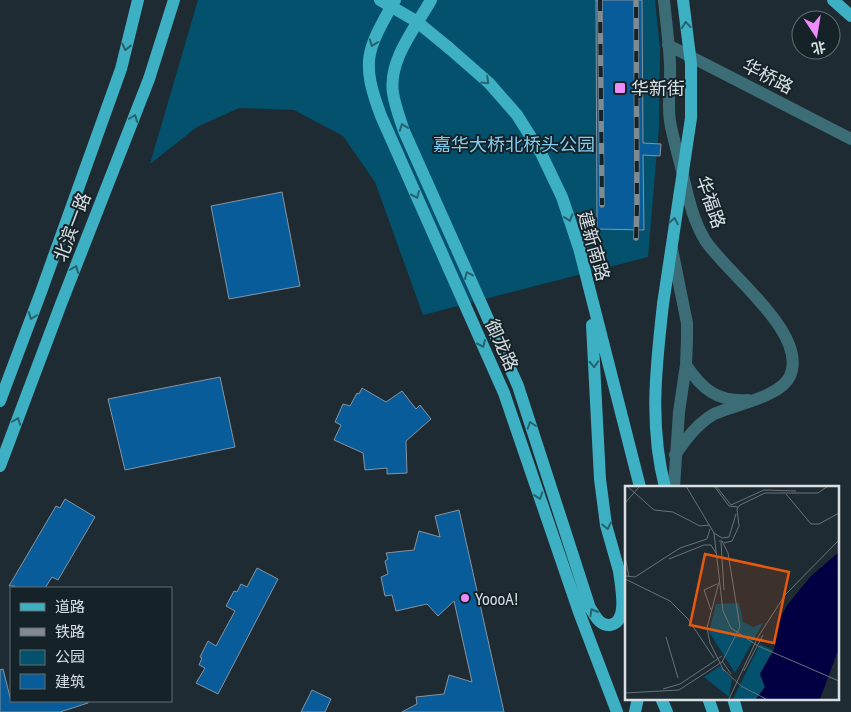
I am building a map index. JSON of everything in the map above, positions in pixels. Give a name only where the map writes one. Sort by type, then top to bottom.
[{"type":"main road","name":"北滨一路","points":[[0,401],[42,292],[121,69],[138,0]]},
{"type":"main road","name":"北滨一路","points":[[0,466],[61,304],[150,79],[174,0]]},
{"type":"main road","name":"建新南路","points":[[380,0],[416,21],[489,84],[517,115],[541,154],[562,197],[579,248],[640,486]]},
{"type":"main road","name":"御龙路","points":[[395,0],[370,47],[368,65],[373,95],[504,393],[579,612],[617,712]]},
{"type":"main road","name":"御龙路","points":[[431,0],[402,51],[394,70],[393,91],[402,124],[518,386],[590,608],[597,619],[608,625],[616,623],[621,617],[623,608],[618,570]]},
{"type":"main road","points":[[665,486],[657,442],[654,406],[663,304],[691,118],[690,64],[682,0]]},
{"type":"main road","points":[[833,0],[851,16]]},
{"type":"main road","points":[[591,298],[600,479],[606,525],[625,591]]},
{"type":"main road","points":[[663,700],[667,712]]},
{"type":"main road","points":[[709,700],[713,712]]},
{"type":"main road","points":[[734,700],[738,712]]},
{"type":"street","name":"华福路","points":[[664,0],[670,63],[670,120],[692,213],[706,242],[777,322],[790,346],[793,362],[790,376],[782,386],[758,399],[715,414],[702,422],[690,434],[675,455]]},
{"type":"street","name":"华桥路","points":[[668,45],[851,139]]},
{"type":"street","points":[[671,244],[686,323],[686,365],[679,412],[674,486]]},
{"type":"street","name":"华福路","points":[[686,365],[698,383],[715,395],[738,400],[758,399]]},
{"type":"green space","name":"嘉华大桥北桥头公园","points":[[198,0],[655,0],[660,48],[659,127],[648,257],[423,315],[375,182],[343,136],[294,110],[239,108],[197,127],[150,164]]},
{"type":"building","name":"华新街","points":[[596,0],[642,0],[643,143],[661,144],[660,156],[643,155],[644,230],[597,229]]},
{"type":"building","points":[[282,192],[300,286],[229,299],[211,206]]},
{"type":"building","points":[[220,377],[235,447],[125,470],[108,399]]},
{"type":"building","points":[[362,388],[386,402],[402,391],[416,409],[420,405],[431,419],[406,441],[407,473],[387,474],[387,468],[365,470],[363,453],[334,440],[341,425],[335,422],[343,404],[350,406]]},
{"type":"building","points":[[65,499],[95,517],[58,580],[52,577],[46,587],[9,586],[56,506],[60,508]]},
{"type":"building","points":[[459,510],[504,712],[402,712],[417,704],[416,697],[444,694],[449,675],[472,682],[454,601],[438,616],[427,604],[396,611],[392,595],[385,596],[381,577],[388,574],[385,561],[388,559],[386,553],[414,550],[419,531],[440,537],[435,516]]},
{"type":"building","points":[[257,568],[278,579],[218,694],[196,683],[205,668],[199,665],[202,658],[200,657],[208,641],[216,646],[235,611],[226,606],[234,591],[237,592],[241,584],[247,587]]},
{"type":"building","points":[[3,669],[10,702],[88,703],[60,712],[0,712],[0,670]]},
{"type":"building","points":[[312,690],[331,699],[325,712],[301,712]]},
{"type":"railway","points":[[600,0],[602,205]]},
{"type":"railway","points":[[636,0],[636,238]]},
{"type":"place","name":"华新街","points":[[620,88]]},
{"type":"place","name":"YoooA!","points":[[465,598]]}]
